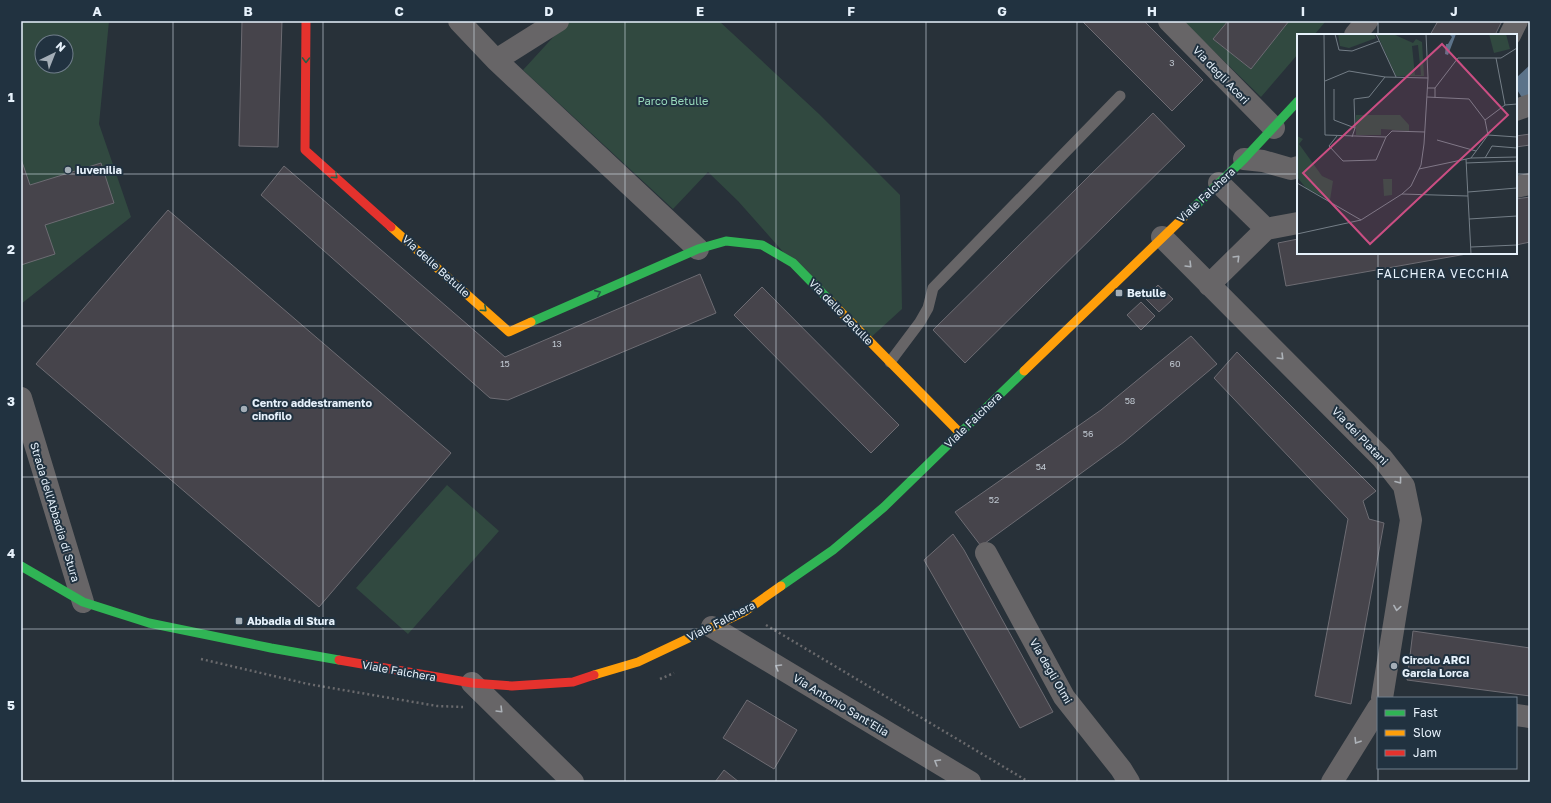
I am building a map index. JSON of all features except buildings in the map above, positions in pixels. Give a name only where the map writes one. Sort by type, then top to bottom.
[{"type":"street","name":"Via delle Betulle","points":[[306,21],[305,150],[509,332],[698,249],[726,241],[762,244],[793,263],[960,433]]},
{"type":"street","points":[[459,21],[496,60],[698,249]]},
{"type":"street","points":[[496,60],[558,21]]},
{"type":"street","name":"Via degli Aceri","points":[[1169,21],[1274,128]]},
{"type":"street","points":[[1356,34],[1367,21]]},
{"type":"street","points":[[1511,34],[1518,21]]},
{"type":"street","name":"Viale Falchera","points":[[21,566],[83,602],[149,623],[271,648],[472,683],[512,686],[573,682],[638,662],[744,612],[833,550],[884,507],[1244,159],[1297,102]]},
{"type":"street","points":[[1517,110],[1530,105]]},
{"type":"street","points":[[1244,159],[1291,169],[1297,167]]},
{"type":"street","points":[[1219,183],[1266,229]]},
{"type":"street","points":[[1517,187],[1530,184]]},
{"type":"street","points":[[1209,285],[1266,229],[1297,224]]},
{"type":"street","name":"Via dei Platani","points":[[1162,237],[1382,458],[1404,486],[1411,520],[1382,697]]},
{"type":"street","name":"Strada dell'Abbadia di Stura","points":[[21,398],[83,602]]},
{"type":"street","name":"Via degli Olmi","points":[[986,553],[1064,697],[1122,769],[1129,782]]},
{"type":"street","name":"Via Antonio Sant'Elia","points":[[712,627],[970,782]]},
{"type":"street","points":[[472,683],[573,782]]},
{"type":"street","points":[[1332,782],[1377,710]]},
{"type":"street","points":[[1517,715],[1530,717]]},
{"type":"lane","points":[[890,362],[920,322],[928,308],[933,288],[1120,96]]},
{"type":"path","points":[[765,625],[1030,782]]},
{"type":"green space","name":"Iuvenilia","points":[[21,21],[109,21],[99,124],[131,217],[21,304]]},
{"type":"green space","name":"Parco Betulle","points":[[568,21],[719,21],[819,114],[900,195],[902,309],[868,340],[793,263],[738,201],[708,172],[673,209],[523,70]]},
{"type":"green space","points":[[1183,21],[1228,21],[1213,39],[1251,69],[1289,21],[1326,21],[1315,34],[1297,34],[1297,55],[1261,97]]},
{"type":"green space","points":[[447,485],[499,531],[408,634],[356,588]]},
{"type":"water","points":[[1530,65],[1530,105],[1527,106],[1517,90],[1517,77]]},
{"type":"traffic: fast","points":[[1188,213],[1244,159],[1297,102]]},
{"type":"traffic: fast","points":[[531,322],[698,249],[726,241],[762,245],[793,263],[830,301]]},
{"type":"traffic: fast","points":[[781,586],[833,550],[884,507],[1024,371]]},
{"type":"traffic: fast","points":[[21,566],[83,602],[149,623],[271,648],[339,660]]},
{"type":"traffic: slow","points":[[1024,371],[1188,213]]},
{"type":"traffic: slow","points":[[391,227],[509,332],[531,322]]},
{"type":"traffic: slow","points":[[830,301],[960,433]]},
{"type":"traffic: slow","points":[[594,675],[638,662],[744,612],[781,586]]},
{"type":"traffic: jam","points":[[306,21],[305,150],[391,227]]},
{"type":"traffic: jam","points":[[339,660],[472,683],[512,686],[573,682],[594,675]]},
{"type":"place","name":"Iuvenilia","points":[[68,170]]},
{"type":"place","name":"Betulle","points":[[1119,293]]},
{"type":"place","name":"Centro addestramento cinofilo","points":[[244,409]]},
{"type":"place","name":"Abbadia di Stura","points":[[239,621]]},
{"type":"place","name":"Circolo ARCI Garcia Lorca","points":[[1394,666]]},
{"type":"district","name":"FALCHERA VECCHIA","points":[[1443,274]]}]
